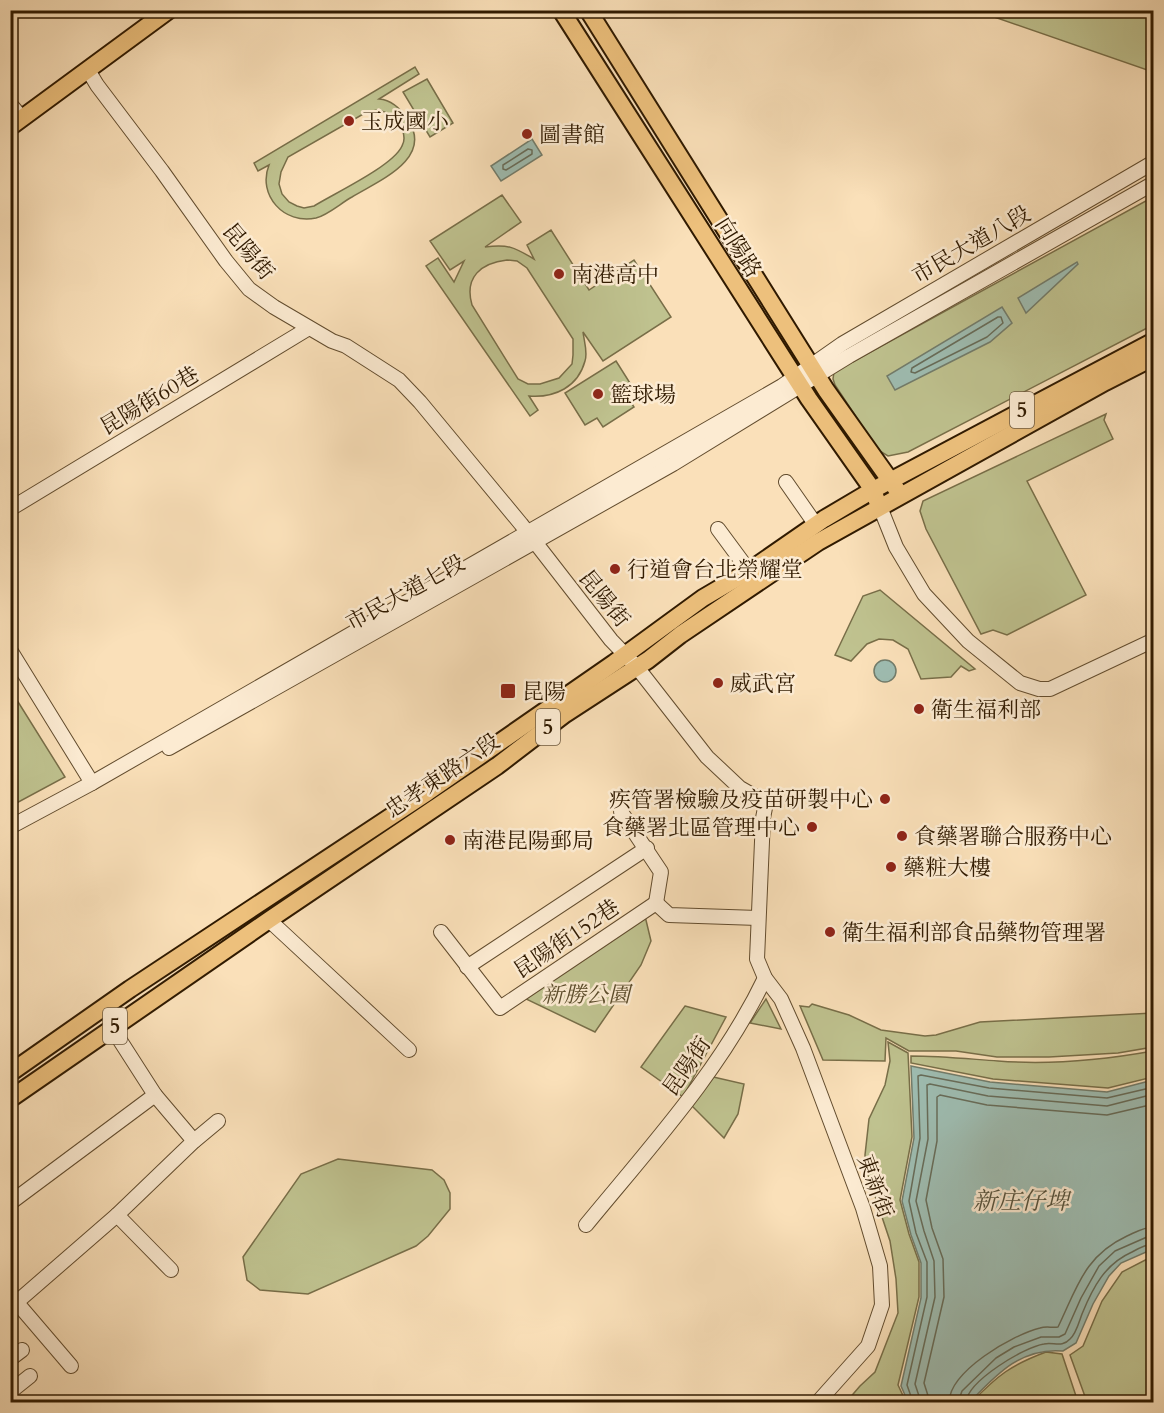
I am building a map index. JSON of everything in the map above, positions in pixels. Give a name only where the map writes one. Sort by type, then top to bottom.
[{"type":"main road","points":[[16,122],[169,10]]},
{"type":"main road","name":"向陽路","points":[[561,10],[798,382],[873,490],[880,507]]},
{"type":"main road","name":"向陽路","points":[[588,10],[814,371],[874,460],[901,495]]},
{"type":"main road","name":"5","points":[[873,490],[1154,341]]},
{"type":"main road","name":"5","points":[[901,495],[1154,357]]},
{"type":"main road","name":"忠孝東路六段","points":[[10,1099],[497,766],[565,714],[703,598],[749,572],[816,525],[873,490]]},
{"type":"main road","name":"忠孝東路六段","points":[[10,1073],[140,983],[630,660],[648,660],[680,634],[818,542],[901,495]]},
{"type":"street","name":"昆陽街","points":[[88,70],[249,289],[274,307],[346,346],[399,380],[420,402],[718,769],[740,788],[766,803],[757,959],[765,978],[742,1022],[686,1104],[586,1225]]},
{"type":"street","points":[[10,104],[16,122]]},
{"type":"street","name":"市民大道八段","points":[[814,371],[842,344],[1154,162]]},
{"type":"street","name":"市民大道八段","points":[[814,371],[849,356],[1154,183]]},
{"type":"street","name":"昆陽街60巷","points":[[10,509],[309,328]]},
{"type":"street","name":"市民大道七段","points":[[10,827],[531,538],[673,464],[814,371]]},
{"type":"street","points":[[786,482],[816,525]]},
{"type":"street","points":[[880,507],[896,547],[924,594],[968,641],[1020,683],[1040,689],[1050,689],[1154,640]]},
{"type":"street","points":[[718,529],[749,572]]},
{"type":"street","name":"市民大道七段","points":[[10,838],[531,538]]},
{"type":"street","points":[[10,650],[92,783]]},
{"type":"street","points":[[621,812],[661,872],[656,903],[669,915],[758,918]]},
{"type":"street","points":[[441,932],[467,968],[647,848]]},
{"type":"street","name":"昆陽街152巷","points":[[467,968],[500,1008],[656,903]]},
{"type":"street","points":[[269,920],[409,1050]]},
{"type":"street","name":"東新街","points":[[765,978],[781,999],[803,1048],[863,1209],[880,1266],[882,1305],[868,1346],[819,1402]]},
{"type":"street","points":[[112,1028],[155,1095],[194,1141]]},
{"type":"street","points":[[10,1203],[155,1095]]},
{"type":"street","points":[[71,1366],[13,1302],[117,1215],[218,1121]]},
{"type":"street","points":[[117,1215],[171,1270]]},
{"type":"street","points":[[10,1359],[22,1350]]},
{"type":"street","points":[[10,1392],[30,1377]]},
{"type":"green space","points":[[977,11],[1153,11],[1153,72]]},
{"type":"green space","points":[[415,67],[419,74],[379,99],[396,106],[408,120],[414,134],[414,146],[409,157],[388,176],[325,214],[316,218],[304,219],[284,212],[270,197],[266,176],[269,165],[258,171],[254,163]],"holes":[[[377,110],[395,118],[403,131],[404,142],[396,154],[362,179],[314,206],[304,208],[289,202],[282,194],[279,184],[281,172],[288,157],[365,113]]]},
{"type":"green space","points":[[427,79],[453,123],[430,137],[403,92]]},
{"type":"green space","points":[[502,195],[521,222],[485,247],[511,247],[534,259],[527,245],[551,230],[589,290],[634,260],[671,317],[603,361],[583,332],[586,358],[577,378],[556,393],[529,396],[538,410],[530,416],[426,266],[438,258],[454,282],[464,261],[450,270],[430,241]],"holes":[[[507,260],[517,261],[527,268],[573,339],[572,364],[559,378],[540,384],[528,384],[518,379],[472,305],[470,295],[473,279],[482,268]]]},
{"type":"green space","points":[[1153,197],[1153,325],[908,452],[888,456],[878,450],[835,385],[834,372]]},
{"type":"green space","name":"籃球場","points":[[616,361],[635,391],[627,396],[634,407],[603,427],[597,418],[585,425],[565,393]]},
{"type":"green space","points":[[1106,414],[1104,420],[1113,439],[1027,481],[1086,595],[1007,635],[993,630],[981,634],[926,529],[920,511],[923,501]]},
{"type":"green space","points":[[880,590],[975,669],[969,671],[961,666],[951,677],[921,679],[908,649],[893,640],[879,639],[867,644],[851,661],[835,655],[863,596]]},
{"type":"green space","points":[[10,689],[65,777],[11,806],[10,806]]},
{"type":"green space","name":"新勝公園","points":[[645,916],[651,941],[641,965],[595,1032],[526,999]]},
{"type":"green space","points":[[766,999],[781,1029],[750,1023]]},
{"type":"green space","points":[[812,1004],[849,1015],[881,1030],[925,1036],[980,1022],[1153,1013],[1153,1047],[1118,1053],[997,1057],[956,1051],[909,1051],[886,1038],[885,1061],[823,1060],[800,1006],[809,1007]]},
{"type":"green space","points":[[685,1006],[726,1017],[683,1097],[641,1067]]},
{"type":"green space","points":[[888,1042],[908,1053],[912,1137],[900,1200],[919,1262],[919,1297],[898,1385],[906,1402],[853,1402],[848,1400],[875,1372],[898,1313],[890,1241],[866,1169],[865,1155],[869,1119],[885,1085],[890,1061]]},
{"type":"green space","points":[[1153,1051],[1153,1077],[1108,1088],[993,1079],[911,1063],[911,1056],[1056,1062]]},
{"type":"green space","points":[[709,1076],[744,1084],[738,1114],[724,1138],[690,1104]]},
{"type":"green space","points":[[338,1159],[432,1170],[444,1180],[450,1193],[450,1209],[428,1236],[416,1246],[308,1294],[260,1290],[247,1280],[243,1257],[301,1174]]},
{"type":"green space","points":[[1153,1256],[1153,1402],[1087,1402],[1070,1355],[1083,1346],[1102,1301],[1122,1272]]},
{"type":"green space","points":[[1046,1352],[1062,1354],[1078,1402],[972,1402],[1006,1372]]},
{"type":"water","points":[[532,139],[542,155],[501,181],[491,166]]},
{"type":"water","points":[[1077,262],[1078,264],[1026,313],[1018,298]]},
{"type":"water","points":[[1002,307],[1012,323],[990,342],[895,390],[887,376]]},
{"type":"water","points":[[885,660],[893,663],[896,671],[893,679],[885,682],[877,679],[874,671],[877,663]]},
{"type":"water","name":"新庄仔埤","points":[[911,1066],[990,1082],[1107,1092],[1153,1080],[1153,1249],[1121,1263],[1109,1276],[1093,1304],[1076,1343],[1063,1351],[1034,1353],[1022,1358],[1000,1373],[970,1402],[908,1402],[901,1386],[921,1298],[921,1263],[902,1201],[914,1138]]},
{"type":"place","name":"玉成國小","points":[[349,121]]},
{"type":"place","name":"圖書館","points":[[527,134]]},
{"type":"place","name":"南港高中","points":[[559,274]]},
{"type":"place","name":"籃球場","points":[[598,394]]},
{"type":"place","name":"行道會台北榮耀堂","points":[[615,569]]},
{"type":"place","name":"威武宮","points":[[718,683]]},
{"type":"place","name":"昆陽","points":[[508,691]]},
{"type":"place","name":"衛生福利部","points":[[919,709]]},
{"type":"place","name":"疾管署檢驗及疫苗研製中心","points":[[885,799]]},
{"type":"place","name":"食藥署北區管理中心","points":[[812,827]]},
{"type":"place","name":"食藥署聯合服務中心","points":[[902,836]]},
{"type":"place","name":"南港昆陽郵局","points":[[450,840]]},
{"type":"place","name":"藥粧大樓","points":[[891,867]]},
{"type":"place","name":"衛生福利部食品藥物管理署","points":[[830,932]]}]
